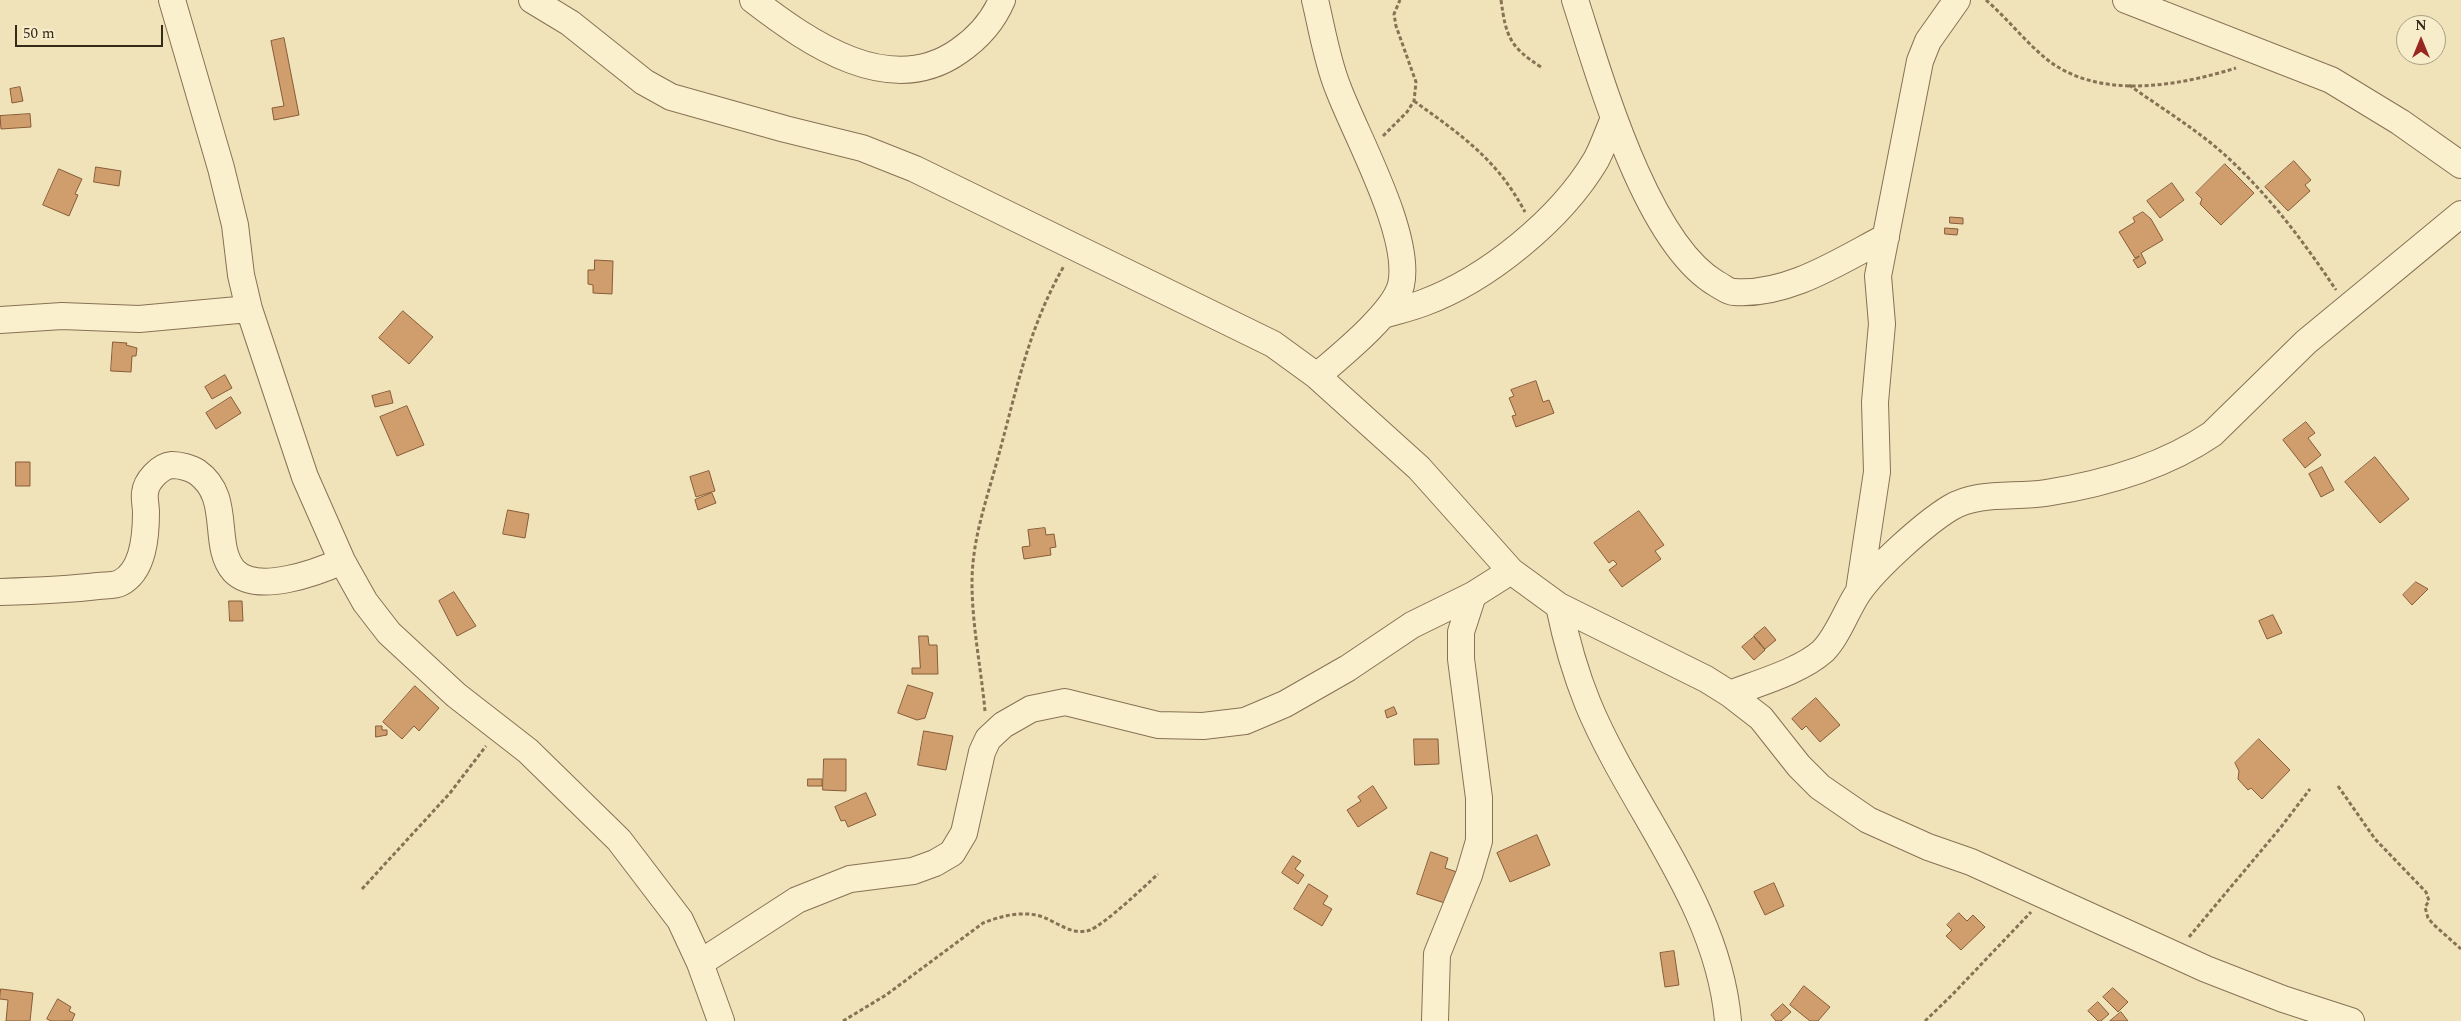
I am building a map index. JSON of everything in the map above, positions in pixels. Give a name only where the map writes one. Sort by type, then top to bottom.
[{"type":"street","points":[[172,0],[221,168],[235,225],[241,275],[249,310],[305,477],[342,561],[365,602],[390,633],[456,695],[528,751],[568,788],[619,840],[680,920],[700,963],[721,1021]]},
{"type":"street","points":[[753,0],[814,42],[852,61],[882,70],[915,69],[943,62],[972,42],[995,15],[1002,0]]},
{"type":"street","points":[[1315,0],[1337,86],[1394,223],[1401,261],[1401,286],[1383,315],[1317,376]]},
{"type":"street","points":[[1575,0],[1623,143],[1650,202],[1677,246],[1706,278],[1732,292],[1763,292],[1802,279],[1886,237]]},
{"type":"street","points":[[1859,591],[1877,472],[1875,402],[1882,324],[1878,276],[1920,61],[1928,41],[1957,0]]},
{"type":"street","points":[[2126,0],[2331,80],[2361,97],[2461,165]]},
{"type":"street","points":[[538,2],[600,46],[644,82],[672,97],[785,129],[862,148],[915,169],[1273,344],[1317,376],[1419,468],[1511,572],[1559,606],[1706,679],[1730,694],[1761,718],[1799,766],[1820,787],[1868,820],[1928,847],[1971,862],[2206,969],[2283,999],[2351,1021]]},
{"type":"street","points":[[1383,315],[1424,303],[1483,272],[1520,246],[1564,203],[1596,160],[1614,118]]},
{"type":"street","points":[[1730,694],[1792,668],[1824,650],[1859,591],[1931,521],[1965,501],[1984,497],[2046,493],[2119,477],[2196,445],[2212,434],[2306,342],[2461,214]]},
{"type":"street","points":[[0,320],[62,316],[139,319],[249,310]]},
{"type":"street","points":[[0,592],[73,589],[118,584],[129,578],[141,555],[145,539],[144,493],[156,472],[171,465],[192,468],[207,479],[218,501],[226,559],[235,572],[249,579],[288,579],[313,574],[342,561]]},
{"type":"street","points":[[700,963],[797,900],[850,879],[914,871],[935,863],[952,853],[964,834],[982,752],[988,739],[1003,725],[1031,709],[1065,702],[1158,725],[1203,726],[1245,721],[1285,704],[1348,668],[1412,625],[1473,595],[1511,572]]},
{"type":"street","points":[[1434,1021],[1437,954],[1469,875],[1479,841],[1479,798],[1462,659],[1462,632],[1473,595]]},
{"type":"street","points":[[1559,606],[1568,650],[1588,705],[1699,913],[1716,957],[1726,995],[1728,1021]]},
{"type":"path","points":[[1367,155],[1407,112],[1414,101],[1416,82],[1394,20],[1394,14],[1400,0]]},
{"type":"path","points":[[1501,0],[1510,39],[1520,54],[1541,67]]},
{"type":"path","points":[[1986,0],[2049,61],[2072,76],[2100,83],[2129,85],[2168,84],[2210,76],[2269,55]]},
{"type":"path","points":[[2129,85],[2224,155],[2260,190],[2295,232],[2347,308]]},
{"type":"path","points":[[1414,101],[1480,150],[1501,172],[1535,231]]},
{"type":"path","points":[[988,739],[972,583],[974,548],[982,512],[1032,331],[1049,292],[1075,248]]},
{"type":"path","points":[[362,889],[450,793],[499,729]]},
{"type":"path","points":[[2338,786],[2375,839],[2426,892],[2429,901],[2425,907],[2428,918],[2461,949]]},
{"type":"path","points":[[2174,955],[2281,827],[2310,789]]},
{"type":"path","points":[[843,1021],[886,994],[983,923],[1001,916],[1017,914],[1041,916],[1073,930],[1090,930],[1158,874]]},
{"type":"path","points":[[1925,1021],[2045,897]]},
{"type":"building","points":[[284,38],[299,115],[274,120],[272,108],[284,106],[271,41]]},
{"type":"building","points":[[20,87],[23,101],[12,103],[10,89]]},
{"type":"building","points":[[30,114],[31,127],[1,129],[0,116]]},
{"type":"building","points":[[2294,161],[2311,180],[2305,185],[2310,191],[2288,211],[2265,187]]},
{"type":"building","points":[[2225,164],[2254,193],[2221,225],[2200,204],[2202,199],[2196,193]]},
{"type":"building","points":[[96,167],[121,171],[119,186],[94,182]]},
{"type":"building","points":[[59,169],[82,179],[75,194],[78,195],[69,216],[43,205]]},
{"type":"building","points":[[2172,183],[2184,200],[2160,218],[2147,201]]},
{"type":"building","points":[[2143,212],[2151,219],[2163,240],[2141,253],[2146,263],[2138,268],[2133,260],[2139,256],[2135,258],[2119,232],[2135,222],[2133,218]]},
{"type":"building","points":[[1950,217],[1963,218],[1963,224],[1950,223]]},
{"type":"building","points":[[1945,228],[1958,229],[1957,235],[1945,234]]},
{"type":"building","points":[[595,260],[613,261],[612,294],[593,293],[593,285],[588,284],[588,270],[594,270]]},
{"type":"building","points":[[403,311],[433,337],[409,364],[379,338]]},
{"type":"building","points":[[113,342],[127,343],[126,345],[137,348],[136,356],[132,356],[131,372],[111,371]]},
{"type":"building","points":[[225,375],[232,388],[212,399],[205,387]]},
{"type":"building","points":[[1536,381],[1543,402],[1549,400],[1554,413],[1516,427],[1512,416],[1516,415],[1509,398],[1514,396],[1511,390]]},
{"type":"building","points":[[390,391],[393,403],[375,407],[372,396]]},
{"type":"building","points":[[231,397],[241,413],[216,429],[206,413]]},
{"type":"building","points":[[407,406],[424,445],[397,456],[380,417]]},
{"type":"building","points":[[2306,422],[2315,433],[2308,438],[2321,455],[2305,468],[2283,440]]},
{"type":"building","points":[[2375,457],[2409,499],[2380,523],[2345,482]]},
{"type":"building","points":[[16,462],[30,462],[30,486],[16,486]]},
{"type":"building","points":[[2322,467],[2334,490],[2321,497],[2309,474]]},
{"type":"building","points":[[709,471],[715,491],[696,497],[690,477]]},
{"type":"building","points":[[712,493],[716,503],[698,510],[695,500]]},
{"type":"building","points":[[508,510],[529,514],[525,538],[503,534]]},
{"type":"building","points":[[1639,511],[1664,545],[1655,551],[1661,559],[1622,587],[1609,570],[1617,564],[1613,560],[1609,563],[1594,543]]},
{"type":"building","points":[[1045,528],[1046,535],[1054,534],[1056,547],[1050,548],[1051,555],[1024,559],[1022,547],[1030,546],[1028,530]]},
{"type":"building","points":[[2416,582],[2428,589],[2412,605],[2403,595]]},
{"type":"building","points":[[454,592],[476,626],[457,636],[439,601]]},
{"type":"building","points":[[229,601],[242,601],[243,621],[230,621]]},
{"type":"building","points":[[2273,615],[2282,633],[2267,639],[2259,621]]},
{"type":"building","points":[[1765,627],[1776,640],[1765,649],[1754,636]]},
{"type":"building","points":[[919,636],[928,636],[929,645],[937,645],[938,674],[912,674],[912,668],[920,668]]},
{"type":"building","points":[[1754,637],[1765,650],[1754,660],[1742,647]]},
{"type":"building","points":[[908,685],[933,693],[925,718],[917,720],[898,713]]},
{"type":"building","points":[[415,686],[439,708],[419,731],[414,726],[402,739],[383,722]]},
{"type":"building","points":[[1816,698],[1840,725],[1820,742],[1806,726],[1802,730],[1792,719]]},
{"type":"building","points":[[1394,707],[1397,714],[1387,718],[1385,711]]},
{"type":"building","points":[[376,726],[382,726],[382,730],[387,730],[387,735],[376,737]]},
{"type":"building","points":[[924,731],[953,736],[946,770],[918,765]]},
{"type":"building","points":[[1414,739],[1438,739],[1439,764],[1415,765]]},
{"type":"building","points":[[2259,739],[2290,770],[2262,799],[2251,788],[2248,790],[2238,779],[2239,771],[2235,763]]},
{"type":"building","points":[[824,759],[846,759],[846,791],[823,790]]},
{"type":"building","points":[[808,779],[822,779],[822,786],[808,786]]},
{"type":"building","points":[[1373,786],[1387,808],[1358,827],[1347,810],[1361,801],[1358,797]]},
{"type":"building","points":[[866,793],[876,815],[848,827],[845,820],[841,821],[835,807]]},
{"type":"building","points":[[1537,835],[1550,865],[1510,882],[1497,853]]},
{"type":"building","points":[[1431,852],[1448,858],[1445,868],[1457,872],[1454,906],[1417,894]]},
{"type":"building","points":[[1293,856],[1301,861],[1295,869],[1304,875],[1298,884],[1282,873]]},
{"type":"building","points":[[1774,883],[1784,906],[1765,915],[1754,892]]},
{"type":"building","points":[[1309,884],[1328,896],[1323,904],[1332,909],[1322,926],[1294,909]]},
{"type":"building","points":[[1959,913],[1967,921],[1973,915],[1985,927],[1961,950],[1946,936],[1952,930],[1947,925]]},
{"type":"building","points":[[1674,951],[1679,985],[1665,987],[1660,953]]},
{"type":"building","points":[[1804,986],[1830,1007],[1818,1021],[1810,1021],[1790,1005]]},
{"type":"building","points":[[2113,988],[2128,1002],[2118,1012],[2103,997]]},
{"type":"building","points":[[1,989],[33,993],[30,1021],[6,1021],[8,1000],[0,999]]},
{"type":"building","points":[[58,999],[71,1007],[69,1011],[75,1014],[72,1021],[51,1021],[47,1019]]},
{"type":"building","points":[[2098,1002],[2109,1014],[2101,1021],[2098,1021],[2088,1011]]},
{"type":"building","points":[[1783,1004],[1791,1012],[1781,1021],[1776,1021],[1771,1015]]},
{"type":"building","points":[[2121,1012],[2128,1021],[2110,1021]]}]
